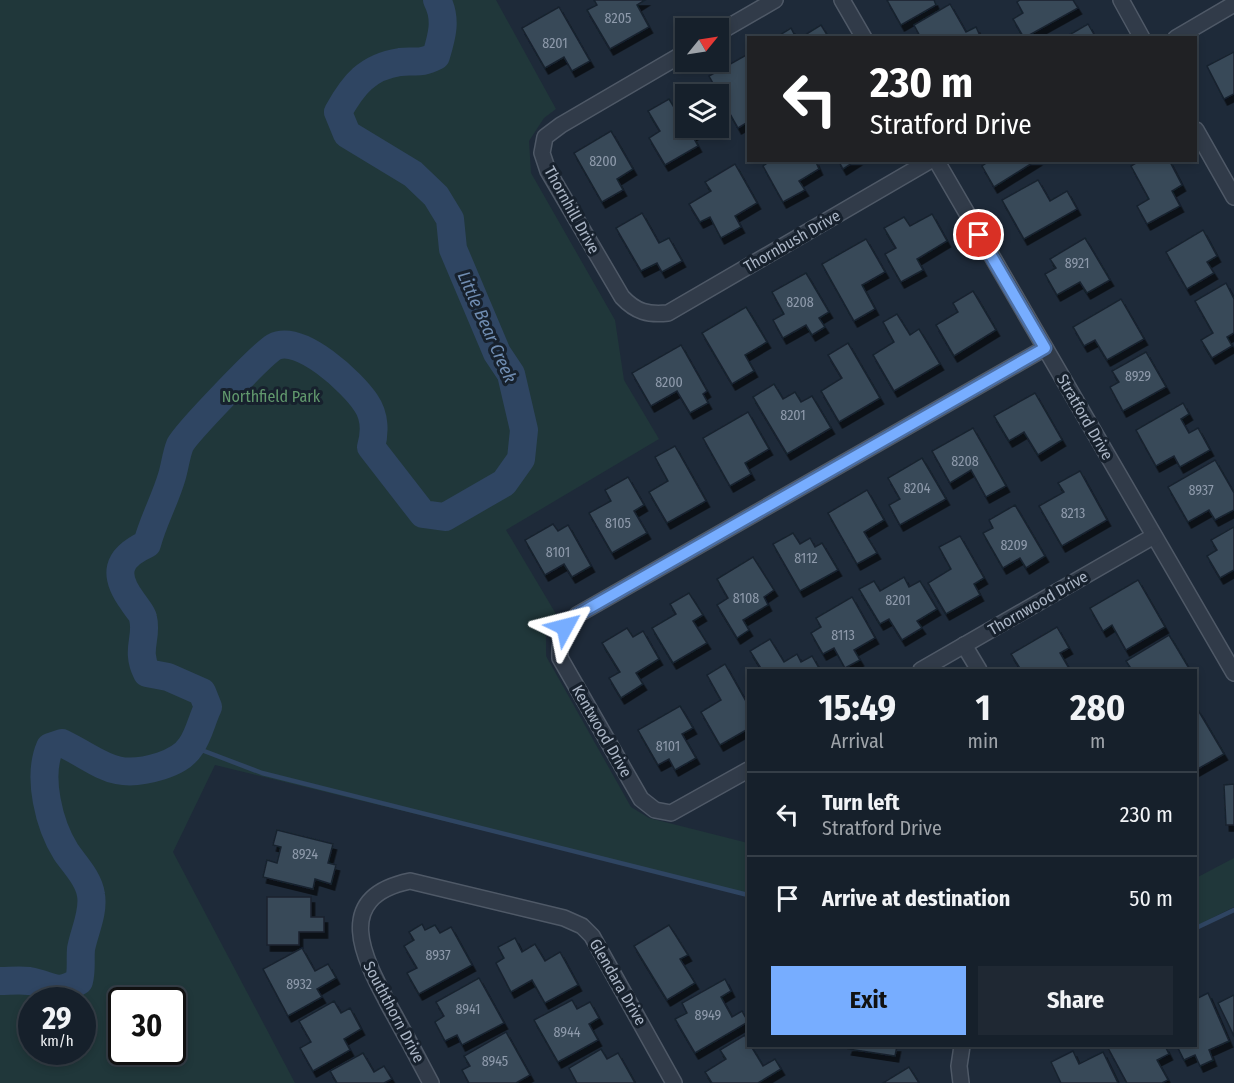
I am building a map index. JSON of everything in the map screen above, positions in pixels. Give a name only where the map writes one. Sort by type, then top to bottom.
[{"type":"street","points":[[729,27],[775,0]]},
{"type":"street","points":[[842,0],[863,36]]},
{"type":"street","points":[[1120,0],[1141,36]]},
{"type":"street","points":[[1179,36],[1234,4]]},
{"type":"street","name":"Thornhill Drive","points":[[651,315],[634,309],[622,297],[548,171],[542,153],[545,137],[561,124],[675,58]]},
{"type":"street","points":[[1197,132],[1234,197]]},
{"type":"street","name":"Thornbush Drive","points":[[651,315],[668,313],[928,162]]},
{"type":"street","name":"Stratford Drive","points":[[937,162],[1234,672]]},
{"type":"street","name":"Kentwood Drive","points":[[747,771],[671,813],[655,810],[641,799],[560,658],[559,644],[565,627],[577,615],[1045,348]]},
{"type":"street","name":"Thornwood Drive","points":[[923,669],[1154,536]]},
{"type":"street","points":[[964,645],[978,669]]},
{"type":"street","name":"Souththorn Drive","points":[[430,886],[410,881],[395,884],[370,901],[361,921],[360,940],[366,963],[431,1083]]},
{"type":"street","name":"Glendara Drive","points":[[430,886],[564,918],[582,926],[599,946],[674,1083]]},
{"type":"street","points":[[962,1047],[959,1066],[962,1083]]},
{"type":"green space","name":"Northfield Park","points":[[0,0],[496,0],[556,109],[544,118],[529,141],[531,173],[615,320],[624,380],[659,439],[506,530],[556,614],[546,635],[546,656],[631,807],[649,818],[747,843],[747,895],[215,765],[173,852],[295,1083],[0,1083]]},
{"type":"green space","points":[[1234,858],[1234,907],[1197,926],[1197,877]]},
{"type":"building","points":[[594,0],[645,0],[637,5],[649,27],[610,49],[587,10],[597,5]]},
{"type":"building","points":[[887,0],[934,0],[936,5],[901,25]]},
{"type":"building","points":[[1020,0],[1073,0],[1078,8],[1028,36],[1023,36],[1013,19],[1023,13],[1017,2]]},
{"type":"building","points":[[950,4],[966,32],[976,27],[980,36],[920,36],[914,25]]},
{"type":"building","points":[[559,7],[590,61],[572,71],[564,57],[545,68],[522,28]]},
{"type":"building","points":[[1088,24],[1095,36],[1067,36]]},
{"type":"building","points":[[821,25],[828,36],[803,36]]},
{"type":"building","points":[[791,28],[795,36],[778,36]]},
{"type":"building","points":[[1234,52],[1234,94],[1224,99],[1207,66]]},
{"type":"building","points":[[747,55],[747,123],[738,128],[729,112],[729,84],[713,84],[709,76],[716,72],[729,72],[729,65]]},
{"type":"building","points":[[669,99],[675,109],[675,138],[694,138],[698,146],[665,165],[649,138],[660,131],[648,111]]},
{"type":"building","points":[[611,131],[633,169],[617,179],[623,190],[602,202],[574,153]]},
{"type":"building","points":[[769,162],[816,162],[819,169],[799,181],[805,190],[783,202],[763,166]]},
{"type":"building","points":[[839,162],[854,162],[843,169]]},
{"type":"building","points":[[988,162],[1034,162],[994,187],[982,166]]},
{"type":"building","points":[[1138,162],[1170,162],[1182,185],[1172,191],[1180,206],[1147,224],[1137,206],[1149,199],[1131,166]]},
{"type":"building","points":[[735,164],[757,203],[735,216],[741,227],[721,238],[710,217],[700,222],[689,204],[711,191],[705,182]]},
{"type":"building","points":[[1038,180],[1050,201],[1067,191],[1077,209],[1024,239],[1002,200]]},
{"type":"building","points":[[642,213],[659,243],[669,238],[682,261],[662,272],[657,263],[641,271],[616,228]]},
{"type":"building","points":[[932,214],[947,241],[917,259],[923,270],[901,282],[885,254],[896,248],[884,228],[904,217],[910,226]]},
{"type":"building","points":[[1203,230],[1217,256],[1207,262],[1214,273],[1187,289],[1166,252]]},
{"type":"building","points":[[1085,238],[1110,280],[1087,293],[1080,282],[1057,295],[1045,274],[1056,268],[1050,259]]},
{"type":"building","points":[[866,239],[885,272],[862,285],[875,309],[854,321],[822,264]]},
{"type":"building","points":[[806,273],[829,312],[819,318],[825,327],[812,335],[806,325],[783,338],[773,320],[784,314],[772,292]]},
{"type":"building","points":[[1226,283],[1234,299],[1234,333],[1227,337],[1232,346],[1212,358],[1201,340],[1213,333],[1195,301]]},
{"type":"building","points":[[973,291],[996,330],[954,356],[936,325],[958,312],[953,303]]},
{"type":"building","points":[[1121,299],[1144,339],[1107,360],[1095,340],[1084,346],[1073,327]]},
{"type":"building","points":[[746,307],[767,342],[745,355],[754,371],[732,384],[702,333]]},
{"type":"building","points":[[897,314],[910,335],[919,329],[940,364],[894,391],[873,355],[894,342],[883,322]]},
{"type":"building","points":[[848,343],[880,398],[839,422],[821,391],[842,378],[828,355]]},
{"type":"building","points":[[681,345],[707,391],[703,394],[708,403],[690,413],[677,391],[651,406],[632,373]]},
{"type":"building","points":[[1146,352],[1166,387],[1123,411],[1110,387],[1119,382],[1112,371]]},
{"type":"building","points":[[774,384],[783,399],[795,392],[801,402],[812,396],[831,428],[787,454],[753,397]]},
{"type":"building","points":[[1035,393],[1062,440],[1038,455],[1024,432],[1009,441],[994,416]]},
{"type":"building","points":[[1183,403],[1189,414],[1181,419],[1189,433],[1198,428],[1210,450],[1180,467],[1174,456],[1156,466],[1136,430]]},
{"type":"building","points":[[748,412],[769,449],[745,463],[751,474],[730,486],[703,438]]},
{"type":"building","points":[[973,428],[1006,486],[986,497],[971,470],[950,483],[932,451]]},
{"type":"building","points":[[675,446],[706,501],[667,523],[649,492],[668,481],[655,457]]},
{"type":"building","points":[[922,458],[946,499],[900,525],[889,505],[900,499],[888,478]]},
{"type":"building","points":[[1215,460],[1234,493],[1234,510],[1215,520],[1209,510],[1188,522],[1168,487]]},
{"type":"building","points":[[1080,471],[1107,520],[1062,546],[1039,506],[1064,492],[1058,483]]},
{"type":"building","points":[[628,477],[644,505],[634,511],[647,533],[612,553],[589,513],[611,501],[605,490]]},
{"type":"building","points":[[867,490],[884,520],[864,532],[877,553],[857,564],[828,513]]},
{"type":"building","points":[[1015,505],[1045,556],[1026,568],[1020,558],[1003,568],[983,533],[993,528],[989,520]]},
{"type":"building","points":[[553,524],[558,531],[568,525],[591,566],[572,577],[564,564],[545,575],[525,540]]},
{"type":"building","points":[[1234,527],[1234,570],[1220,578],[1207,556],[1217,550],[1211,540]]},
{"type":"building","points":[[793,533],[800,544],[810,538],[815,547],[822,543],[838,570],[800,591],[773,544]]},
{"type":"building","points":[[960,536],[984,578],[974,584],[980,595],[946,614],[928,583],[951,569],[939,547]]},
{"type":"building","points":[[753,557],[774,590],[764,597],[768,605],[743,620],[749,630],[737,638],[717,605],[728,598],[717,579]]},
{"type":"building","points":[[904,577],[909,587],[920,581],[937,609],[917,621],[922,628],[902,640],[889,619],[880,624],[859,589],[874,581],[880,591]]},
{"type":"building","points":[[1138,580],[1165,627],[1126,650],[1112,625],[1103,631],[1090,608]]},
{"type":"building","points":[[689,593],[703,615],[693,621],[707,643],[673,663],[652,628],[676,614],[670,604]]},
{"type":"building","points":[[852,597],[875,638],[854,650],[860,660],[845,668],[834,648],[823,654],[811,633],[821,627],[816,618]]},
{"type":"building","points":[[1057,627],[1069,648],[1060,653],[1069,669],[1020,669],[1011,654]]},
{"type":"building","points":[[627,628],[633,637],[643,631],[659,659],[636,673],[643,684],[621,698],[609,678],[620,672],[602,643]]},
{"type":"building","points":[[1169,635],[1189,669],[1131,669],[1126,661]]},
{"type":"building","points":[[770,639],[784,662],[797,654],[801,662],[812,656],[819,669],[761,669],[750,651]]},
{"type":"building","points":[[725,664],[747,703],[747,730],[720,745],[701,712],[721,700],[707,675]]},
{"type":"building","points":[[680,706],[693,728],[682,734],[696,758],[675,770],[669,759],[658,765],[638,730]]},
{"type":"building","points":[[1197,710],[1224,754],[1197,769]]},
{"type":"building","points":[[1234,784],[1234,825],[1226,825],[1224,785]]},
{"type":"building","points":[[277,830],[333,844],[328,863],[336,865],[331,884],[315,879],[313,889],[263,877],[267,860],[277,863],[281,847],[273,845]]},
{"type":"building","points":[[267,897],[311,897],[311,917],[324,917],[324,932],[299,932],[299,945],[267,945]]},
{"type":"building","points":[[422,924],[425,930],[435,925],[440,933],[451,927],[472,965],[419,994],[407,973],[417,968],[404,946],[414,940],[409,932]]},
{"type":"building","points":[[669,925],[688,955],[680,959],[695,983],[667,1000],[634,946]]},
{"type":"building","points":[[515,938],[522,952],[535,944],[545,961],[560,952],[578,985],[545,1003],[532,980],[511,992],[496,963],[504,958],[498,947]]},
{"type":"building","points":[[302,948],[315,971],[328,964],[336,978],[317,989],[322,997],[288,1016],[263,969]]},
{"type":"building","points":[[479,978],[504,1023],[462,1045],[457,1035],[445,1041],[435,1022],[444,1016],[436,1002]]},
{"type":"building","points":[[725,979],[731,991],[721,997],[732,1017],[742,1011],[747,1023],[695,1053],[675,1019],[687,1013],[682,1003]]},
{"type":"building","points":[[1208,993],[1229,1041],[1209,1050],[1213,1060],[1200,1066],[1195,1055],[1184,1060],[1178,1047],[1197,1047],[1197,998]]},
{"type":"building","points":[[1234,995],[1234,1036],[1218,1003]]},
{"type":"building","points":[[572,1000],[577,1009],[590,1002],[599,1018],[589,1024],[598,1040],[558,1062],[534,1020]]},
{"type":"building","points":[[334,1001],[341,1013],[350,1008],[361,1029],[344,1039],[350,1050],[313,1071],[300,1048],[311,1042],[299,1021]]},
{"type":"building","points":[[506,1032],[530,1075],[516,1083],[469,1083],[462,1070],[470,1066],[464,1056]]},
{"type":"building","points":[[745,1035],[747,1047],[752,1047],[763,1066],[775,1059],[781,1069],[758,1083],[712,1083],[705,1072],[726,1059],[720,1050]]},
{"type":"building","points":[[849,1047],[897,1047],[895,1056],[848,1049]]},
{"type":"building","points":[[1108,1047],[1166,1047],[1169,1054],[1157,1060],[1168,1080],[1162,1083],[1127,1083]]},
{"type":"building","points":[[601,1049],[607,1059],[618,1053],[635,1083],[577,1083],[569,1068]]},
{"type":"building","points":[[1073,1051],[1079,1064],[1103,1052],[1118,1083],[1061,1083],[1051,1062]]},
{"type":"building","points":[[363,1053],[374,1072],[384,1066],[392,1079],[384,1083],[337,1083],[330,1071]]},
{"type":"building","points":[[909,1067],[919,1083],[883,1083]]},
{"type":"waterway","name":"Little Bear Creek","points":[[0,981],[29,981],[59,989],[79,981],[80,977],[81,949],[92,902],[85,878],[66,852],[50,815],[45,786],[46,759],[50,747],[62,743],[119,771],[131,772],[161,766],[178,759],[188,750],[194,742],[208,707],[202,692],[168,677],[147,673],[142,657],[143,618],[122,584],[120,575],[124,561],[129,555],[147,544],[169,485],[180,445],[241,378],[274,347],[285,345],[298,347],[325,362],[350,384],[366,403],[373,425],[371,447],[423,514],[445,517],[504,483],[521,459],[524,430],[511,374],[497,353],[453,249],[450,219],[436,196],[413,174],[347,134],[338,112],[349,94],[370,73],[388,64],[421,61],[436,56],[443,21],[437,0]]},
{"type":"waterway","points":[[191,746],[262,773],[747,895]]},
{"type":"waterway","points":[[1197,928],[1234,910]]},
{"type":"route","points":[[565,627],[577,615],[1045,348],[979,235]]}]
